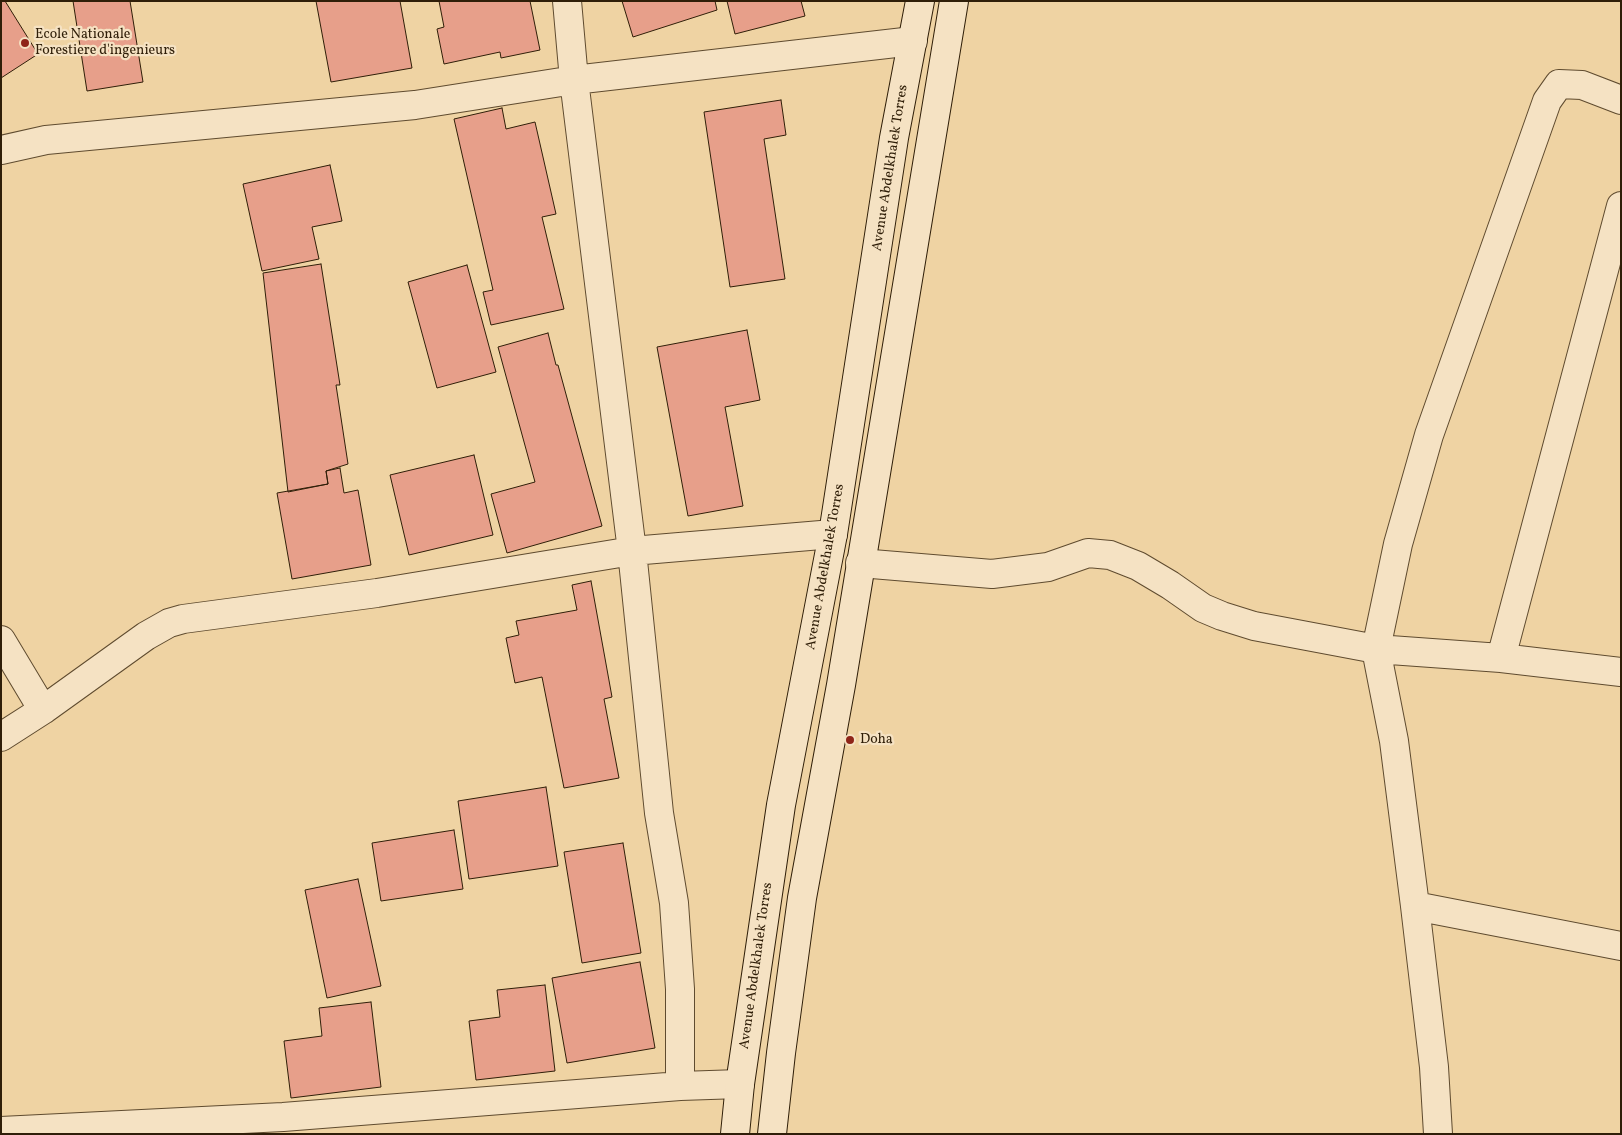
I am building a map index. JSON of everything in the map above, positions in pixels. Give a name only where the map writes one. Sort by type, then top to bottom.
[{"type":"street","points":[[567,1],[574,80],[632,551],[659,813],[676,918],[680,989],[680,1086]]},
{"type":"street","name":"Avenue Abdelkhalek Torres","points":[[735,1134],[740,1084],[780,805],[833,534],[894,138],[920,1]]},
{"type":"street","points":[[772,1134],[802,898],[841,684],[954,1]]},
{"type":"street","points":[[1,150],[46,140],[415,105],[574,80],[913,41]]},
{"type":"street","points":[[1438,1134],[1434,1067],[1394,741],[1376,649],[1398,544],[1429,435],[1547,101],[1559,84],[1582,85],[1621,100]]},
{"type":"street","points":[[1501,658],[1621,206]]},
{"type":"street","points":[[1,737],[44,710],[146,636],[168,623],[376,593],[632,551],[833,534]]},
{"type":"street","points":[[860,563],[992,574],[1048,567],[1088,553],[1110,555],[1138,566],[1203,608],[1254,626],[1376,649],[1501,658],[1621,672]]},
{"type":"street","points":[[1,640],[44,710]]},
{"type":"street","points":[[1415,906],[1621,946]]},
{"type":"street","points":[[1,1131],[283,1117],[680,1086],[740,1084]]},
{"type":"building","points":[[1,1],[5,1],[38,54],[1,78]]},
{"type":"building","points":[[73,1],[130,1],[143,82],[87,91]]},
{"type":"building","points":[[316,1],[400,1],[412,68],[331,82]]},
{"type":"building","points":[[439,1],[530,1],[540,50],[501,58],[500,52],[444,64],[437,29],[444,27]]},
{"type":"building","points":[[622,1],[715,1],[717,10],[633,37]]},
{"type":"building","points":[[727,1],[801,1],[805,16],[735,34]]},
{"type":"building","points":[[781,100],[786,135],[764,139],[785,279],[730,287],[704,112]]},
{"type":"building","points":[[502,108],[506,129],[535,122],[556,214],[542,217],[564,309],[491,325],[483,292],[493,290],[454,119]]},
{"type":"building","points":[[330,165],[342,221],[312,227],[319,259],[262,271],[243,184]]},
{"type":"building","points":[[321,264],[340,385],[336,385],[348,464],[326,471],[328,484],[288,492],[263,273]]},
{"type":"building","points":[[467,265],[496,372],[437,388],[408,282]]},
{"type":"building","points":[[747,330],[760,400],[725,407],[743,506],[688,516],[657,347]]},
{"type":"building","points":[[548,333],[602,526],[507,553],[491,494],[535,482],[498,347]]},
{"type":"building","points":[[474,455],[493,535],[409,555],[390,475]]},
{"type":"building","points":[[340,468],[344,493],[358,490],[371,565],[292,579],[277,493],[328,484],[326,471]]},
{"type":"building","points":[[591,581],[612,697],[604,699],[619,778],[564,788],[542,677],[515,683],[506,638],[519,635],[516,621],[577,610],[572,585]]},
{"type":"building","points":[[546,787],[558,866],[469,879],[458,801]]},
{"type":"building","points":[[454,830],[463,889],[381,901],[372,843]]},
{"type":"building","points":[[623,843],[641,953],[582,963],[564,852]]},
{"type":"building","points":[[358,879],[381,986],[327,998],[305,890]]},
{"type":"building","points":[[640,962],[655,1048],[567,1063],[552,978]]},
{"type":"building","points":[[545,985],[555,1071],[476,1080],[469,1021],[500,1017],[497,990]]},
{"type":"building","points":[[371,1002],[381,1087],[291,1098],[284,1041],[322,1036],[319,1008]]},
{"type":"place","name":"Ecole Nationale Forestiere d'ingenieurs","points":[[25,43]]},
{"type":"place","name":"Doha","points":[[850,740]]}]
